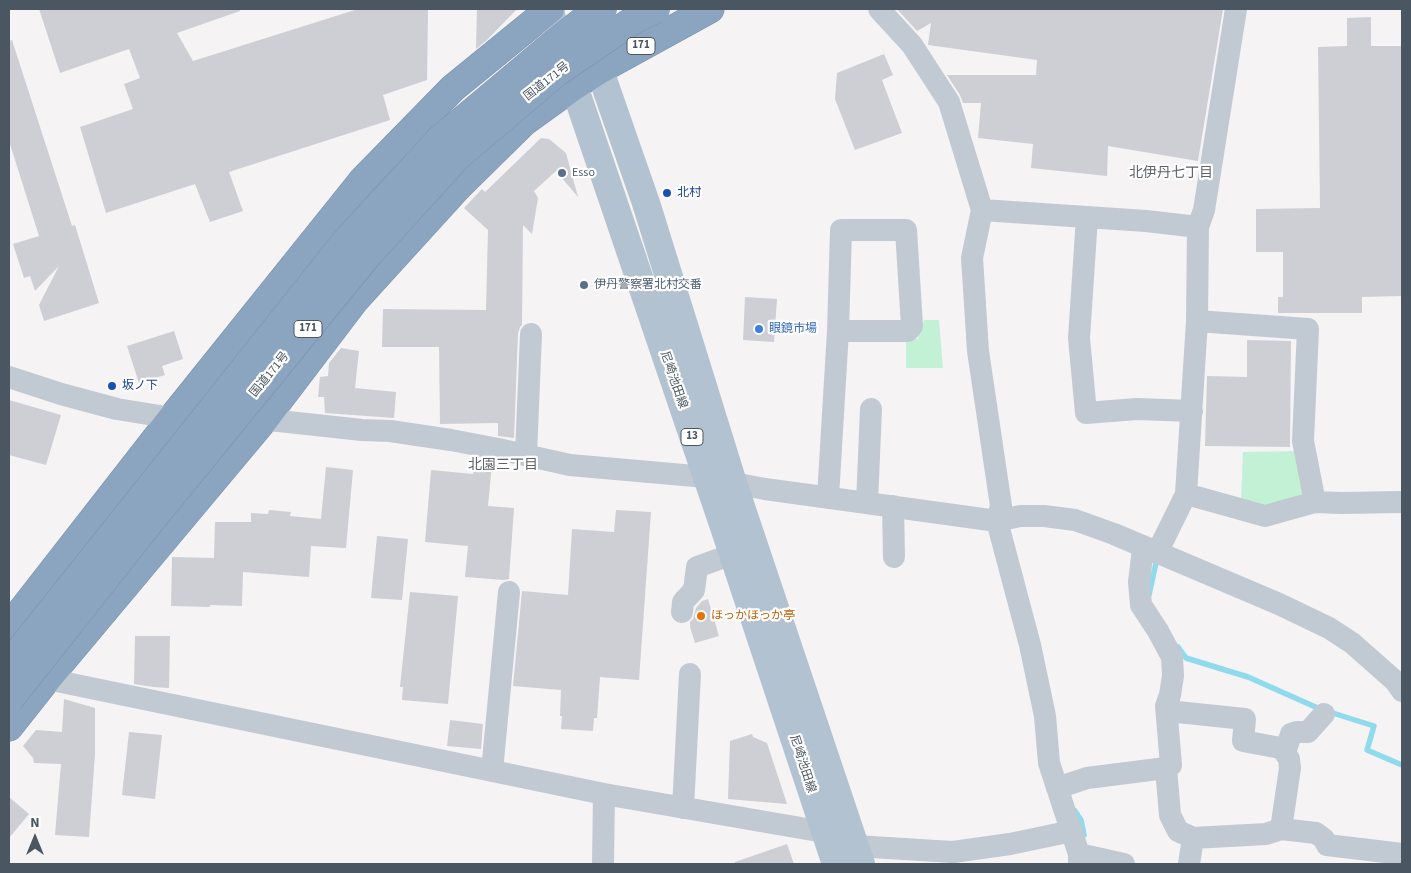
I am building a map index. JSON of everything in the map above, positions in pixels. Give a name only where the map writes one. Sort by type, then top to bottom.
[{"type":"highway","points":[[9,627],[172,418],[362,181],[453,88],[550,9]]},
{"type":"highway","name":"国道171号","points":[[9,664],[346,241],[440,139],[552,45],[585,19],[603,9]]},
{"type":"highway","name":"国道171号","points":[[9,700],[150,522],[367,256],[451,163],[556,73],[635,19],[656,9]]},
{"type":"highway","name":"171","points":[[9,727],[263,421],[355,300],[457,188],[524,122],[574,86],[599,70],[710,9]]},
{"type":"main road","name":"尼崎池田線","points":[[550,9],[574,86],[733,554],[824,832],[850,858]]},
{"type":"main road","name":"尼崎池田線","points":[[579,9],[646,203],[850,858]]},
{"type":"street","points":[[879,9],[912,45],[948,102],[982,210],[972,258],[978,351],[1001,506],[996,521],[1030,644],[1045,716],[1050,762],[1079,859],[1124,864]]},
{"type":"street","points":[[1057,788],[1087,778],[1166,768],[1171,765],[1166,706],[1173,676],[1172,657],[1141,605],[1139,582],[1142,556],[1151,550],[1186,494],[1197,322],[1198,227],[1204,210],[1236,9]]},
{"type":"street","points":[[982,210],[1146,221],[1198,227]]},
{"type":"street","points":[[1087,217],[1079,338],[1086,413],[1137,409],[1192,411]]},
{"type":"street","points":[[828,497],[838,331],[841,230],[906,230],[912,326],[908,331],[838,331]]},
{"type":"street","points":[[1197,322],[1308,329],[1303,441],[1315,502]]},
{"type":"street","points":[[526,456],[534,346]]},
{"type":"street","points":[[9,377],[61,394],[117,409],[172,418],[279,421],[362,430],[390,431],[451,440],[570,465],[706,477],[734,483],[996,521],[1020,516],[1044,516],[1075,520],[1114,534],[1279,604],[1329,628],[1352,643],[1400,683]]},
{"type":"street","points":[[868,503],[870,409]]},
{"type":"street","points":[[1186,494],[1265,516],[1315,502],[1402,502]]},
{"type":"street","points":[[893,506],[894,558]]},
{"type":"street","points":[[682,612],[683,602],[694,590],[697,567],[733,554]]},
{"type":"street","points":[[492,771],[509,592]]},
{"type":"street","points":[[683,808],[697,722],[690,674]]},
{"type":"street","points":[[47,679],[604,794],[824,832]]},
{"type":"street","points":[[1166,706],[1177,712],[1245,719],[1243,741],[1286,749]]},
{"type":"street","points":[[1281,829],[1290,768],[1286,749],[1291,734],[1308,732],[1324,714]]},
{"type":"street","points":[[1166,768],[1170,815],[1178,831],[1193,838],[1266,834],[1281,829],[1316,833],[1324,839],[1326,855],[1402,854]]},
{"type":"street","points":[[603,864],[604,794]]},
{"type":"street","points":[[850,858],[953,852],[1010,844],[1072,831]]},
{"type":"street","points":[[1189,864],[1193,838]]},
{"type":"green space","points":[[924,320],[939,320],[943,368],[906,368],[906,339],[918,339],[919,324],[923,324]]},
{"type":"green space","points":[[1298,451],[1305,491],[1299,501],[1260,508],[1241,501],[1243,452]]},
{"type":"building","points":[[39,9],[240,9],[240,11],[177,33],[193,61],[358,9],[428,9],[427,80],[383,95],[390,120],[229,172],[243,211],[210,222],[195,184],[106,213],[80,127],[133,109],[124,84],[140,78],[129,49],[60,73]]},
{"type":"building","points":[[477,9],[517,9],[476,49]]},
{"type":"building","points":[[897,9],[1223,9],[1198,161],[1108,146],[1107,176],[1031,168],[1033,144],[978,138],[981,103],[963,103],[947,75],[1036,75],[1037,60],[928,45],[931,23],[917,31]]},
{"type":"building","points":[[1371,17],[1371,46],[1402,46],[1402,296],[1362,297],[1362,313],[1278,313],[1278,297],[1283,297],[1283,252],[1256,252],[1256,209],[1320,208],[1318,47],[1347,46],[1347,18]]},
{"type":"building","points":[[12,40],[72,226],[75,225],[99,303],[44,321],[39,305],[59,266],[35,291],[30,276],[24,278],[13,244],[39,236],[9,141],[9,41]]},
{"type":"building","points":[[884,54],[893,75],[882,80],[902,133],[855,150],[835,99],[837,73]]},
{"type":"building","points":[[541,138],[549,139],[566,153],[578,197],[556,171],[534,191],[538,198],[532,234],[523,225],[522,325],[518,333],[514,438],[498,436],[498,423],[440,424],[439,347],[382,347],[383,309],[486,310],[488,230],[464,208],[482,189],[485,192]]},
{"type":"building","name":"眼鏡市場","points":[[745,297],[777,299],[774,342],[743,340]]},
{"type":"building","points":[[174,331],[183,359],[162,366],[165,375],[139,383],[127,346]]},
{"type":"building","points":[[1247,340],[1291,341],[1290,447],[1205,446],[1207,376],[1247,377]]},
{"type":"building","points":[[341,348],[359,351],[355,388],[396,392],[394,418],[325,413],[324,397],[318,397],[320,377],[328,376],[329,363]]},
{"type":"building","points":[[9,400],[61,415],[46,465],[9,455]]},
{"type":"building","points":[[474,463],[492,464],[488,506],[514,508],[509,579],[465,577],[468,546],[425,542],[431,470],[473,474]]},
{"type":"building","points":[[326,467],[353,470],[346,548],[311,546],[309,577],[243,572],[242,606],[171,606],[172,557],[214,558],[215,522],[251,522],[251,513],[268,514],[269,510],[291,512],[290,516],[321,519]]},
{"type":"building","points":[[616,510],[651,512],[639,680],[600,677],[597,718],[594,718],[593,731],[561,729],[561,690],[513,686],[522,591],[568,595],[572,529],[614,532]]},
{"type":"building","points":[[377,536],[408,539],[402,600],[371,598]]},
{"type":"building","points":[[410,592],[458,596],[448,704],[402,700],[403,687],[400,687]]},
{"type":"building","name":"ほっかほっか亭","points":[[708,599],[719,636],[695,643],[690,622],[693,619],[696,608],[702,601]]},
{"type":"building","points":[[135,636],[170,636],[169,688],[134,684]]},
{"type":"building","points":[[64,699],[95,708],[95,754],[89,837],[55,835],[61,764],[34,763],[33,758],[23,746],[36,730],[62,732]]},
{"type":"building","points":[[450,720],[483,724],[481,749],[447,746]]},
{"type":"building","points":[[129,732],[162,735],[155,799],[122,795]]},
{"type":"building","points":[[752,734],[753,737],[767,743],[787,804],[728,799],[730,741]]},
{"type":"building","points":[[9,797],[29,814],[9,838]]},
{"type":"building","points":[[787,844],[794,864],[735,864],[735,862]]},
{"type":"waterway","points":[[1149,595],[1156,563]]},
{"type":"waterway","points":[[1178,647],[1186,658],[1248,677],[1320,709],[1374,726],[1367,750],[1402,765]]},
{"type":"waterway","points":[[1075,811],[1081,820],[1084,835]]},
{"type":"place","name":"Esso","points":[[562,173]]},
{"type":"place","name":"北村","points":[[667,193]]},
{"type":"place","name":"伊丹警察署北村交番","points":[[584,285]]},
{"type":"place","name":"眼鏡市場","points":[[759,329]]},
{"type":"place","name":"坂ノ下","points":[[112,386]]},
{"type":"place","name":"ほっかほっか亭","points":[[701,616]]},
{"type":"district","name":"北伊丹七丁目","points":[[1171,174]]},
{"type":"district","name":"北園三丁目","points":[[503,466]]}]
